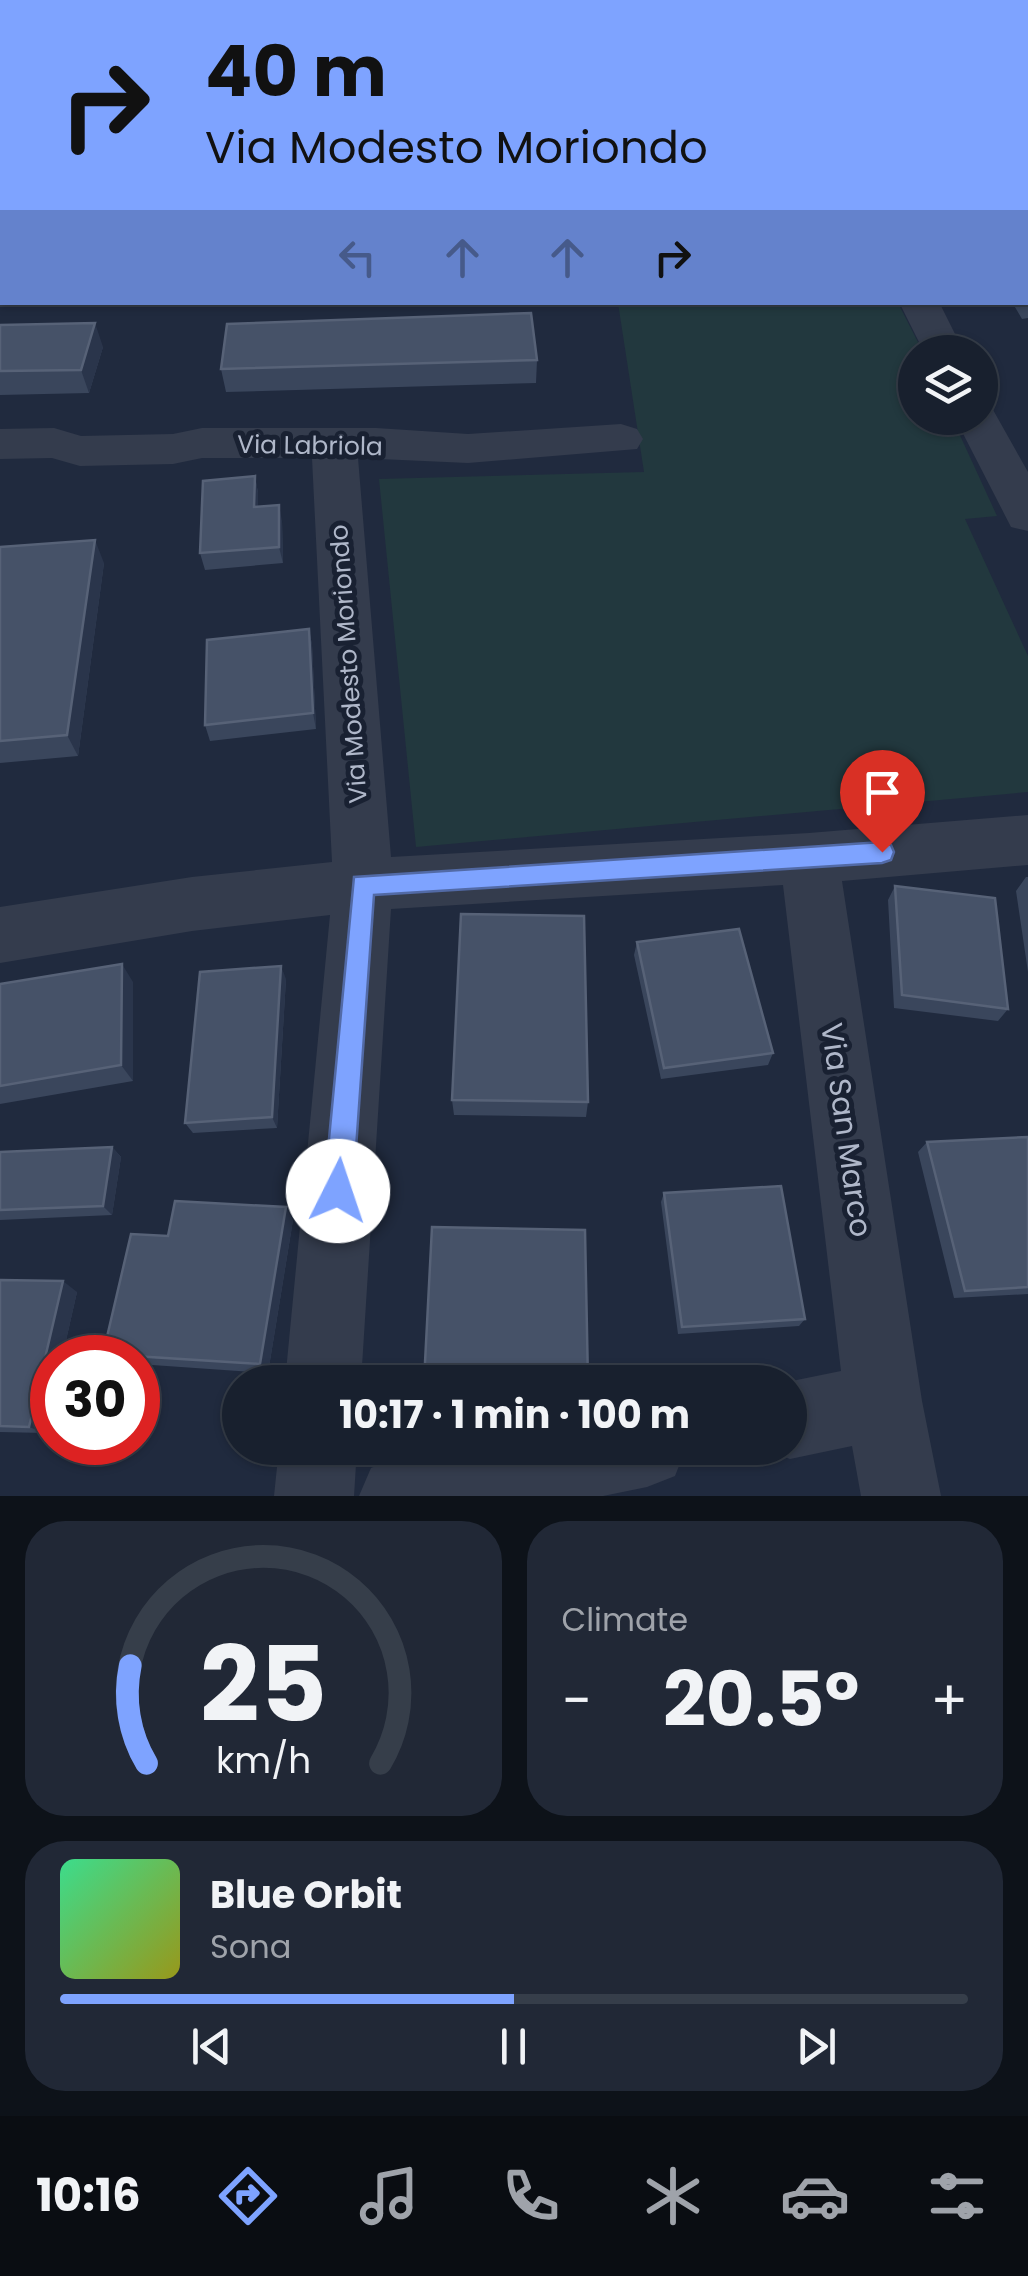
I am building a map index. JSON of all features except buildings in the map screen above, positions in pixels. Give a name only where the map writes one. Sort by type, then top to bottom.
[{"type":"street","points":[[920,305],[936,335]]},
{"type":"street","points":[[990,435],[1016,471],[1028,516]]},
{"type":"street","name":"Via Labriola","points":[[0,444],[54,444],[80,452],[173,449],[202,444],[334,443],[402,448],[541,446],[621,440]]},
{"type":"street","name":"Via Modesto Moriondo","points":[[324,1365],[362,885],[334,443]]},
{"type":"street","points":[[0,936],[192,904],[362,885],[809,858],[1028,840]]},
{"type":"street","name":"Via San Marco","points":[[809,858],[883,1401],[900,1496]]},
{"type":"street","points":[[807,1417],[883,1401]]},
{"type":"street","points":[[314,1496],[317,1465]]},
{"type":"street","points":[[400,1496],[560,1465]]},
{"type":"green space","points":[[618,305],[899,305],[914,335],[898,335],[898,435],[960,435],[997,516],[965,519],[1028,656],[1028,792],[416,847],[379,479],[644,472]]},
{"type":"route","points":[[338,1191],[362,885],[882,852]]}]
